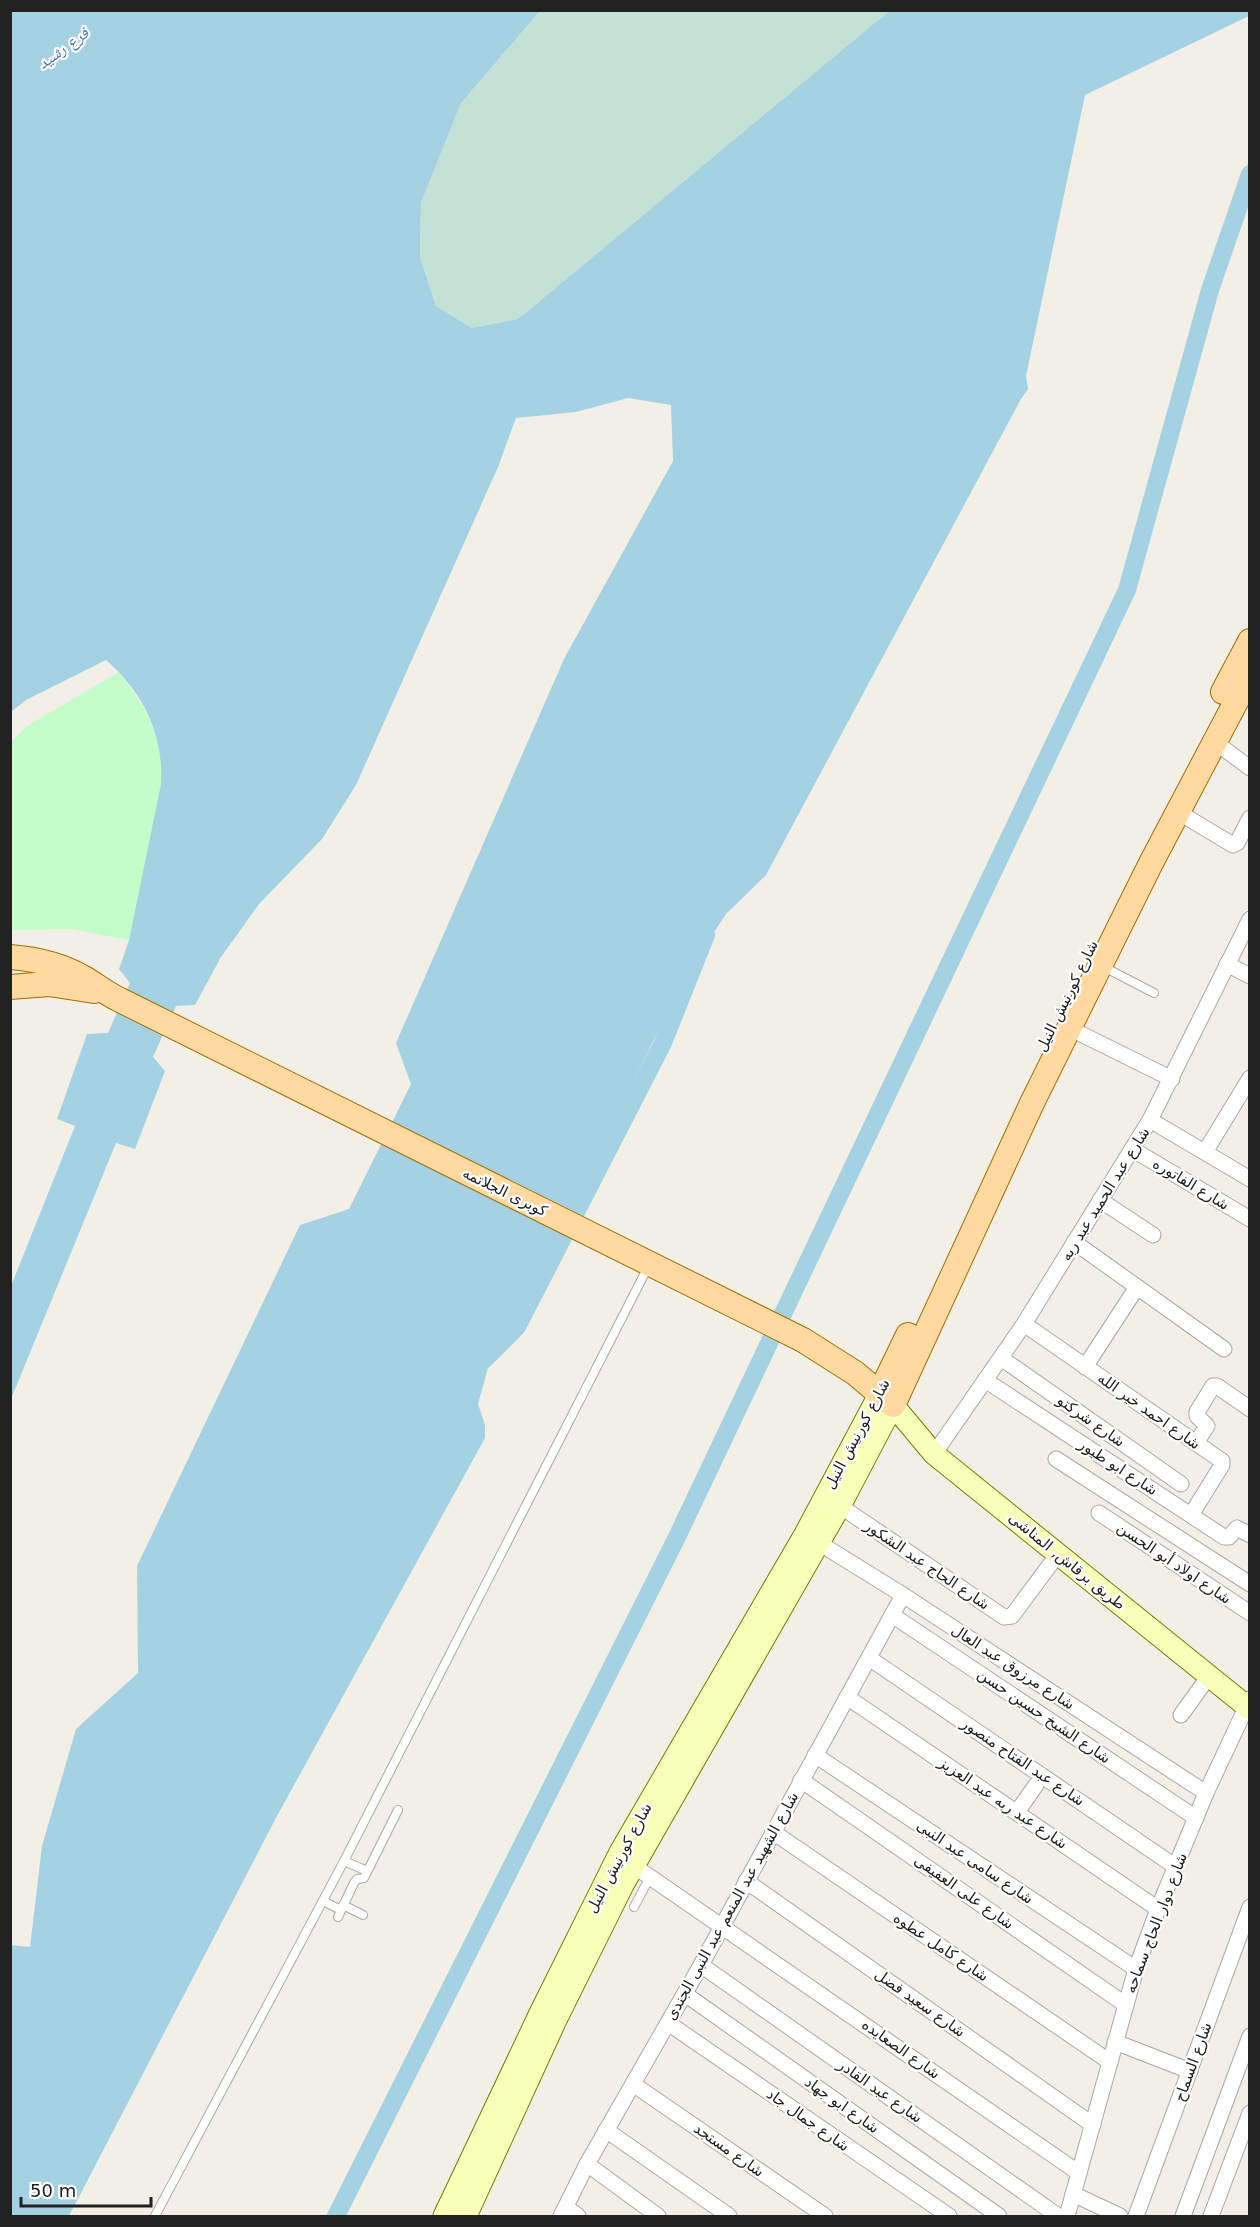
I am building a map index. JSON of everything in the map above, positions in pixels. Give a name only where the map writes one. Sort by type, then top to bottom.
[{"type":"main road","name":"شارع كورنيش النيل","points":[[767,1616],[805,1534],[886,1399],[1069,1028],[1215,742],[1250,641]]},
{"type":"main road","name":"شارع كورنيش النيل","points":[[444,2217],[540,2013],[641,1832],[767,1616],[819,1543],[840,1506],[991,1153],[1052,1026],[1228,700],[1250,675]]},
{"type":"main road","points":[[10,957],[32,959],[65,969],[83,977],[114,997]]},
{"type":"main road","points":[[10,987],[49,984],[114,997]]},
{"type":"main road","name":"كوبرى الجلاتمه","points":[[114,997],[803,1340],[886,1399]]},
{"type":"main road","name":"طريق برقاش, المناشى","points":[[886,1399],[934,1454],[1209,1676],[1248,1704]]},
{"type":"main road","name":"شارع كورنيش النيل","points":[[466,2217],[556,2020],[642,1872],[641,1832]]},
{"type":"street","points":[[1215,742],[1250,768]]},
{"type":"street","points":[[1178,812],[1233,845],[1237,843],[1250,818]]},
{"type":"street","name":"شارع عبد الحميد عبد ربه","points":[[934,1454],[1024,1324],[1150,1120],[1250,919]]},
{"type":"street","points":[[1227,964],[1250,976]]},
{"type":"street","points":[[1069,1028],[1172,1079]]},
{"type":"street","points":[[1205,1152],[1250,1078]]},
{"type":"street","points":[[1150,1120],[1250,1179]]},
{"type":"street","name":"شارع الفاتوره","points":[[1132,1149],[1250,1219]]},
{"type":"street","points":[[1100,1200],[1153,1235]]},
{"type":"street","points":[[1074,1242],[1224,1349]]},
{"type":"street","points":[[1085,1367],[1137,1287]]},
{"type":"street","name":"شارع احمد خير الله","points":[[1024,1324],[1219,1459],[1222,1464],[1191,1515]]},
{"type":"street","name":"شارع شركتو","points":[[1000,1358],[1181,1484]]},
{"type":"street","name":"شارع ابو طيور","points":[[985,1380],[1224,1537],[1228,1537],[1237,1528],[1250,1535]]},
{"type":"street","points":[[1196,1443],[1207,1426],[1197,1416],[1197,1412],[1213,1386],[1250,1409]]},
{"type":"street","points":[[1056,1459],[1250,1584]]},
{"type":"street","name":"شارع الحاج عبد الشكور","points":[[840,1506],[1004,1617],[1012,1616],[1058,1554]]},
{"type":"street","name":"شارع اولاد أبو الحسن","points":[[1099,1513],[1250,1613]]},
{"type":"street","name":"شارع مرزوق عبد العال","points":[[819,1543],[903,1595],[1206,1793]]},
{"type":"street","name":"شارع الشهيد عبد المنعم عبد النبى الجندى","points":[[563,2212],[587,2164],[701,1965],[903,1595]]},
{"type":"street","name":"شارع الشيخ حسين حسن","points":[[892,1615],[1196,1818]]},
{"type":"street","name":"شارع عبد الفتاح منصور","points":[[869,1658],[1176,1867]]},
{"type":"street","points":[[1181,1714],[1209,1676]]},
{"type":"street","name":"شارع عبد ربه عبد العزيز","points":[[847,1697],[1158,1910]]},
{"type":"street","name":"شارع دوار الحاج سماحه","points":[[1066,2217],[1094,2125],[1136,1969],[1206,1793],[1248,1704]]},
{"type":"street","name":"شارع سامى عبد النبى","points":[[815,1755],[1136,1969]]},
{"type":"street","name":"شارع على العفيفى","points":[[801,1780],[1126,2005]]},
{"type":"street","points":[[1017,1812],[1036,1785]]},
{"type":"street","name":"شارع كامل عطوه","points":[[773,1833],[1110,2062]]},
{"type":"street","name":"شارع الصعايده","points":[[642,1872],[1080,2173]]},
{"type":"street","name":"شارع سعيد فضل","points":[[746,1881],[1094,2125]]},
{"type":"street","name":"شارع السماح","points":[[1136,2217],[1250,1906]]},
{"type":"street","name":"شارع عبد القادر","points":[[701,1965],[1058,2217]]},
{"type":"street","name":"شارع ابو جهاد","points":[[684,1994],[999,2217]]},
{"type":"street","name":"شارع جمال جاد","points":[[668,2023],[949,2217]]},
{"type":"street","points":[[1183,2217],[1250,2036]]},
{"type":"street","points":[[1115,2042],[1190,2071]]},
{"type":"street","name":"شارع مستجد","points":[[633,2084],[825,2217]]},
{"type":"street","points":[[1211,2217],[1250,2113]]},
{"type":"street","points":[[606,2130],[729,2217]]},
{"type":"street","points":[[587,2164],[658,2217]]},
{"type":"street","points":[[1073,2194],[1120,2217]]},
{"type":"street","points":[[563,2212],[578,2217]]},
{"type":"lane","points":[[1101,965],[1154,993]]},
{"type":"lane","points":[[155,2217],[344,1861],[650,1264]]},
{"type":"lane","points":[[341,1910],[356,1881],[364,1878],[398,1810]]},
{"type":"lane","points":[[344,1861],[367,1871]]},
{"type":"lane","points":[[634,1907],[642,1872]]},
{"type":"lane","points":[[322,1901],[341,1910],[363,1915]]},
{"type":"green space","points":[[540,11],[889,11],[518,319],[472,328],[436,306],[420,259],[421,203],[461,103]]},
{"type":"green space","points":[[119,672],[152,724],[160,751],[161,767],[161,784],[129,940],[71,929],[11,930],[11,742],[27,726]]},
{"type":"water","name":"فرع رشيد","points":[[11,11],[540,11],[461,103],[421,203],[420,258],[436,306],[472,328],[518,319],[889,11],[1249,11],[1249,16],[1085,95],[1026,376],[1028,389],[766,875],[726,914],[685,977],[567,1216],[488,1368],[478,1404],[485,1425],[485,1438],[277,1816],[69,2216],[11,2216],[10,1945],[30,1947],[42,1846],[76,1729],[138,1673],[137,1566],[300,1225],[349,1209],[411,1084],[396,1043],[564,659],[673,461],[671,405],[628,398],[576,412],[516,418],[498,467],[356,785],[322,839],[259,904],[221,957],[195,1005],[176,1006],[153,1057],[165,1071],[135,1149],[116,1143],[11,1399],[11,1286],[75,1126],[57,1119],[87,1034],[108,1033],[130,983],[119,969],[129,940],[161,784],[161,766],[155,732],[140,700],[131,686],[106,660],[26,700],[11,712]]},
{"type":"waterway","points":[[336,2216],[676,1539],[1127,590],[1210,290],[1250,174]]},
{"type":"waterway","points":[[484,1360],[517,1327],[663,1043],[706,935]]}]
